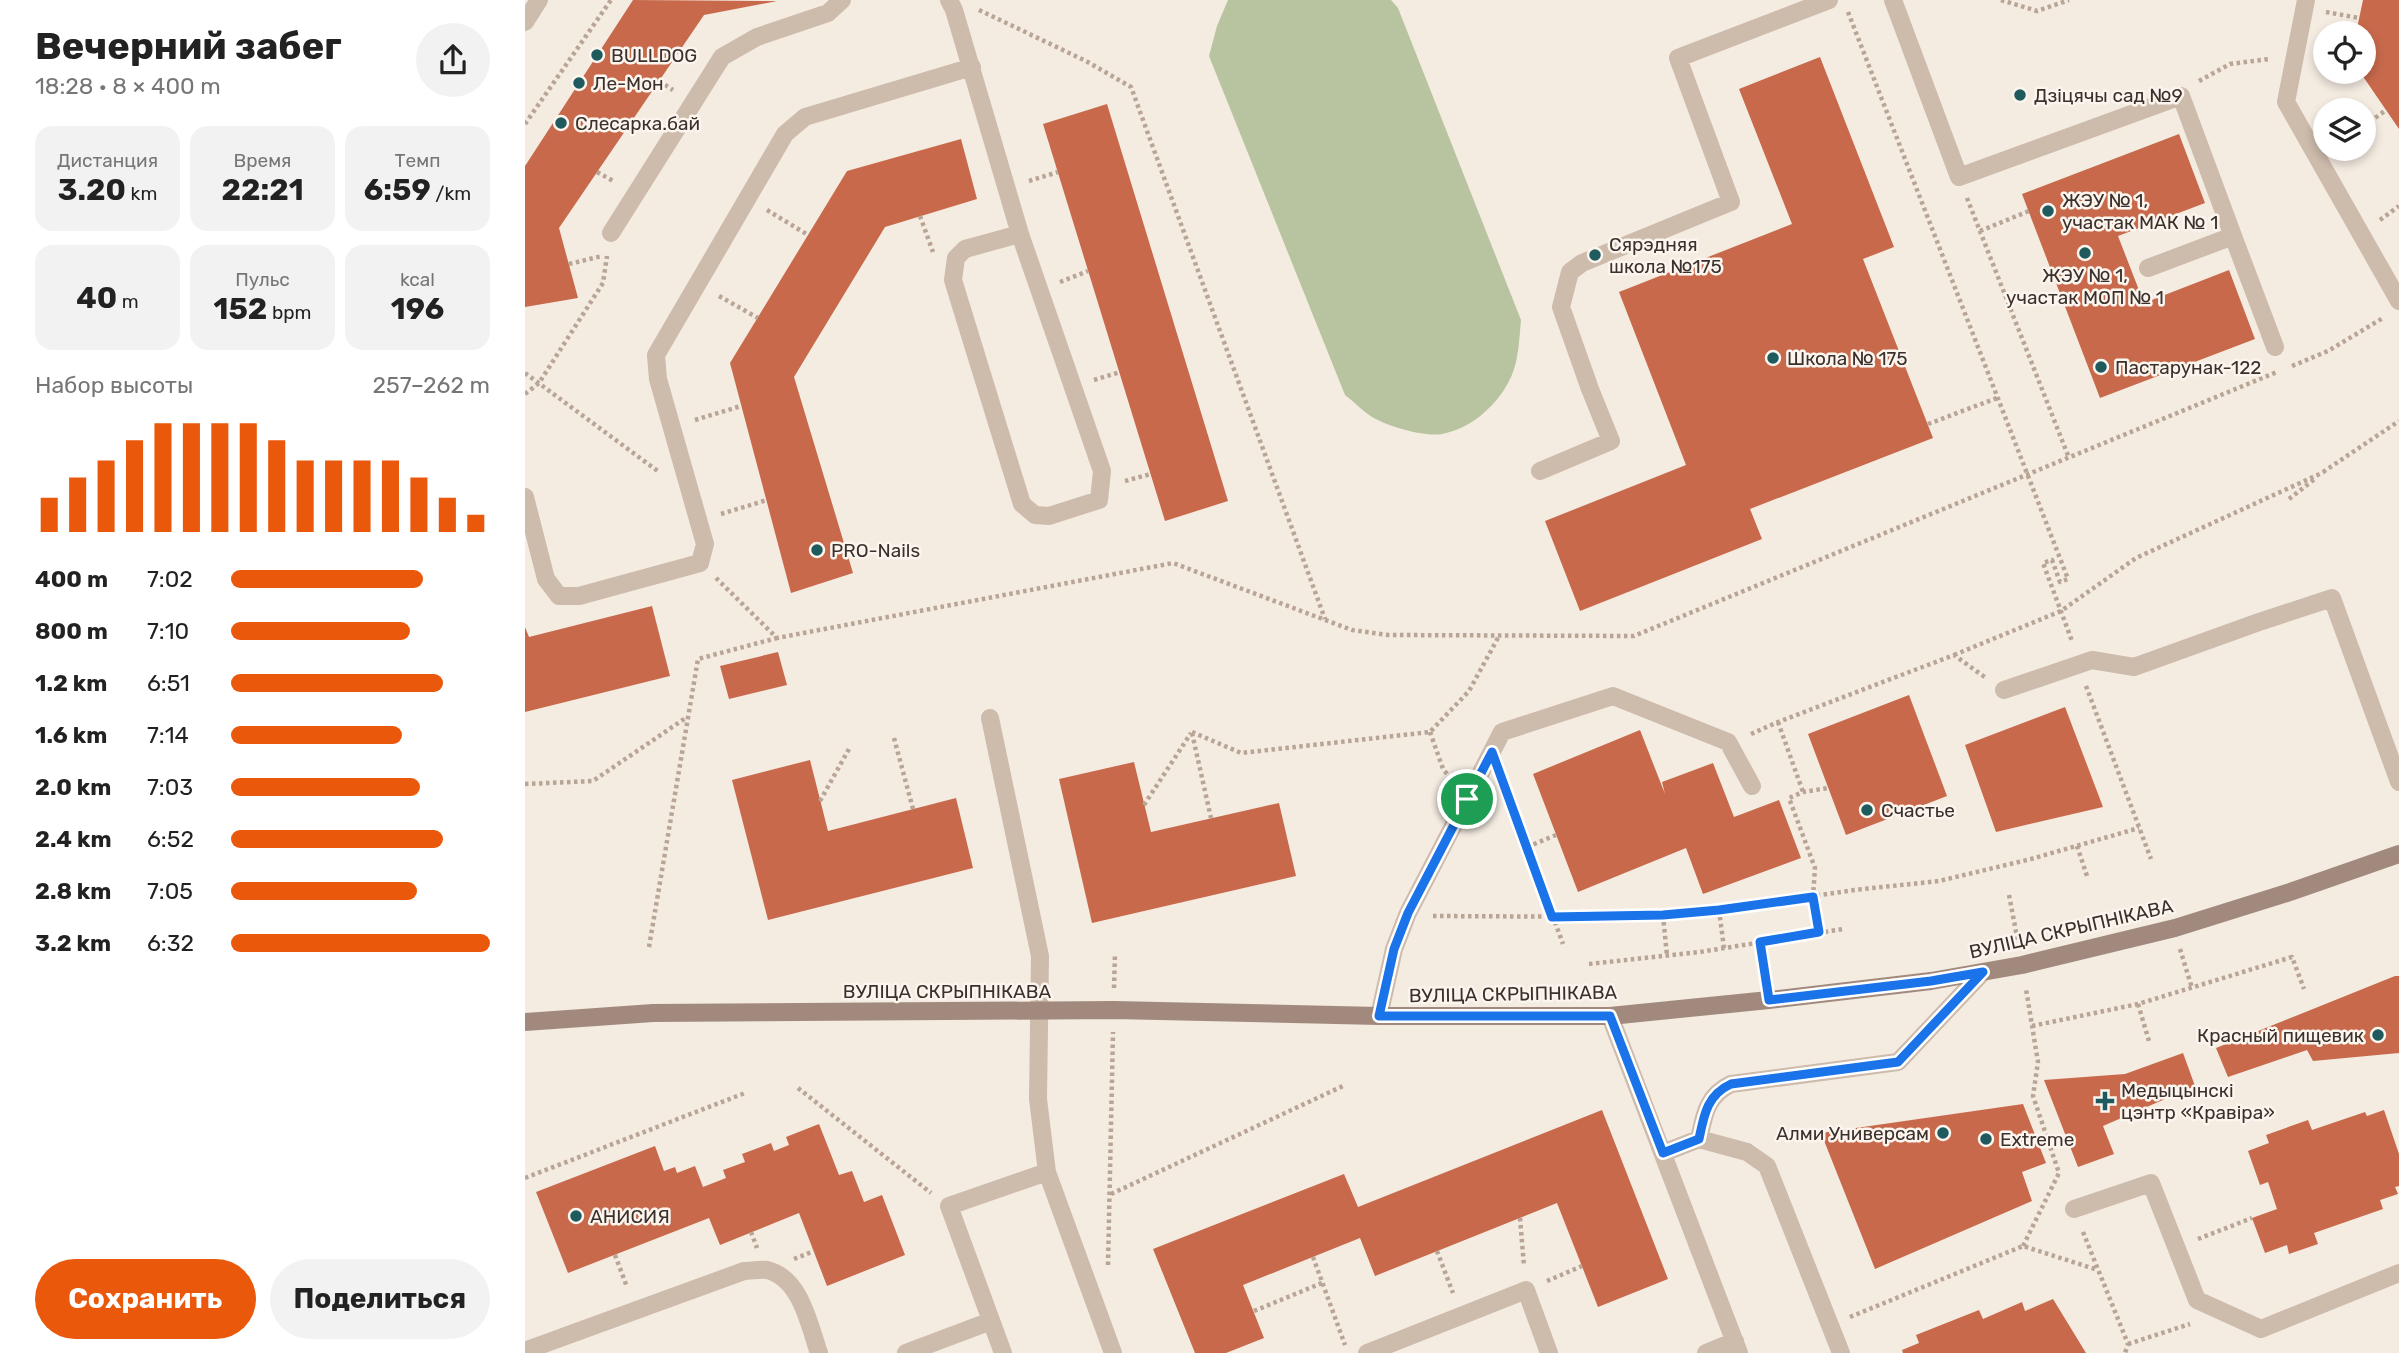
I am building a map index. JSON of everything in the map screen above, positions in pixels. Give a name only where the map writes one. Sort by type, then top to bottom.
[{"type":"main road","name":"ВУЛІЦА СКРЫПНІКАВА","points":[[525,1021],[653,1013],[1114,1010],[1379,1016],[1610,1016],[1931,981],[2021,965],[2175,928],[2399,854]]},
{"type":"street","points":[[525,22],[539,0]]},
{"type":"street","points":[[611,233],[722,57],[757,37],[828,13],[842,0]]},
{"type":"street","points":[[949,0],[972,67],[1020,234],[1102,471],[1099,500],[1049,516],[1035,514],[1022,504],[953,280],[956,258],[965,249],[1020,234]]},
{"type":"street","points":[[1539,471],[1611,442],[1561,307],[1570,271],[1582,263],[1731,202],[1678,58],[1829,0]]},
{"type":"street","points":[[1893,0],[1959,177],[2181,96],[2275,347]]},
{"type":"street","points":[[2305,4],[2286,102],[2399,301]]},
{"type":"street","points":[[525,497],[546,579],[559,596],[579,596],[700,563],[705,544],[658,379],[656,355],[785,134],[805,117],[972,67]]},
{"type":"street","points":[[2148,268],[2233,236]]},
{"type":"street","points":[[2004,690],[2092,660],[2134,667],[2332,598],[2399,782]]},
{"type":"street","points":[[1379,1016],[1394,949],[1408,913],[1502,732],[1613,696],[1728,742],[1752,786]]},
{"type":"street","points":[[990,718],[1040,956],[1038,1100],[1047,1172],[1113,1353]]},
{"type":"street","points":[[1699,1139],[1705,1111],[1719,1089],[1731,1084],[1898,1062],[1983,972]]},
{"type":"street","points":[[1610,1016],[1737,1347],[1706,1353]]},
{"type":"street","points":[[1663,1153],[1699,1139],[1747,1152],[1767,1166],[1841,1353]]},
{"type":"street","points":[[1003,1353],[949,1206],[1047,1172]]},
{"type":"street","points":[[2074,1209],[2151,1183],[2197,1300],[2261,1329],[2399,1273]]},
{"type":"street","points":[[529,1346],[744,1271],[766,1270],[785,1278],[800,1300],[819,1353]]},
{"type":"street","points":[[1367,1353],[1526,1290],[1549,1353]]},
{"type":"street","points":[[906,1353],[991,1321]]},
{"type":"path","points":[[525,124],[611,0]]},
{"type":"path","points":[[1843,0],[2069,579],[2060,582],[2052,559],[2043,564],[2055,596]]},
{"type":"path","points":[[2001,0],[2037,11],[2069,0]]},
{"type":"path","points":[[2305,4],[2359,18]]},
{"type":"path","points":[[969,6],[1086,61],[1131,87],[1325,620]]},
{"type":"path","points":[[2181,96],[2201,80],[2230,64],[2295,56]]},
{"type":"path","points":[[2376,117],[2386,110]]},
{"type":"path","points":[[1959,177],[2069,458]]},
{"type":"path","points":[[748,198],[808,235]]},
{"type":"path","points":[[1980,231],[2029,212]]},
{"type":"path","points":[[920,216],[933,252],[956,258]]},
{"type":"path","points":[[525,394],[539,383],[603,283],[611,233]]},
{"type":"path","points":[[569,264],[607,255]]},
{"type":"path","points":[[698,284],[758,318]]},
{"type":"path","points":[[2328,351],[2387,316]]},
{"type":"path","points":[[525,373],[691,495]]},
{"type":"path","points":[[649,947],[698,659],[777,638],[1173,563],[1352,630],[1388,635],[1634,636],[2231,391]]},
{"type":"path","points":[[1928,424],[1997,398]]},
{"type":"path","points":[[672,427],[741,406]]},
{"type":"path","points":[[2289,499],[2399,421]]},
{"type":"path","points":[[1750,735],[2061,611],[2136,558],[2324,472]]},
{"type":"path","points":[[699,520],[767,500]]},
{"type":"path","points":[[700,563],[777,638]]},
{"type":"path","points":[[1192,732],[1241,753],[1430,732],[1469,691],[1499,636]]},
{"type":"path","points":[[1954,655],[2004,690]]},
{"type":"path","points":[[2087,689],[2151,859]]},
{"type":"path","points":[[525,784],[593,781],[688,717]]},
{"type":"path","points":[[1778,722],[1804,792]]},
{"type":"path","points":[[1144,805],[1192,732]]},
{"type":"path","points":[[1192,732],[1211,818]]},
{"type":"path","points":[[1430,732],[1443,769],[1467,799]]},
{"type":"path","points":[[894,738],[913,809]]},
{"type":"path","points":[[820,801],[849,749]]},
{"type":"path","points":[[1492,752],[1563,944]]},
{"type":"path","points":[[1819,932],[1813,897],[1815,868],[1789,798],[1828,788]]},
{"type":"path","points":[[1425,916],[1663,915],[1719,910],[1939,881],[2140,828]]},
{"type":"path","points":[[1527,847],[1556,835]]},
{"type":"path","points":[[2077,846],[2087,876]]},
{"type":"path","points":[[1719,910],[1724,948]]},
{"type":"path","points":[[1663,915],[1667,956]]},
{"type":"path","points":[[2175,928],[2192,988]]},
{"type":"path","points":[[1589,964],[1667,956],[1843,929]]},
{"type":"path","points":[[1760,942],[1769,1000]]},
{"type":"path","points":[[1108,1278],[1115,954]]},
{"type":"path","points":[[2032,1026],[2138,1004],[2292,957],[2304,989]]},
{"type":"path","points":[[2138,1004],[2149,1041]]},
{"type":"path","points":[[2038,1062],[2033,1096],[2059,1173],[2128,1344],[2125,1353]]},
{"type":"path","points":[[1111,1194],[1343,1087]]},
{"type":"path","points":[[798,1088],[949,1206]]},
{"type":"path","points":[[525,1178],[745,1093]]},
{"type":"path","points":[[2023,1246],[2059,1173]]},
{"type":"path","points":[[2176,1247],[2252,1217]]},
{"type":"path","points":[[1520,1218],[1526,1290],[1582,1266]]},
{"type":"path","points":[[1830,1325],[2023,1246],[2098,1270]]},
{"type":"path","points":[[1437,1251],[1462,1315]]},
{"type":"path","points":[[615,1255],[636,1310]]},
{"type":"path","points":[[1313,1257],[1348,1353]]},
{"type":"path","points":[[1254,1311],[1322,1283]]},
{"type":"path","points":[[2128,1344],[2196,1322]]},
{"type":"green space","points":[[1228,0],[1391,0],[1398,8],[1521,320],[1518,352],[1512,376],[1503,392],[1472,422],[1442,434],[1411,431],[1375,419],[1345,395],[1209,56]]},
{"type":"building","points":[[633,0],[777,1],[704,15],[559,228],[578,298],[525,307],[525,166]]},
{"type":"building","points":[[2363,0],[2399,0],[2399,129],[2368,84],[2376,84],[2376,21],[2359,21]]},
{"type":"building","name":"Школа № 175","points":[[1820,57],[1894,247],[1863,259],[1933,438],[1750,509],[1762,539],[1580,611],[1545,521],[1686,465],[1619,292],[1792,224],[1739,89]]},
{"type":"building","points":[[1107,104],[1228,501],[1165,521],[1043,124]]},
{"type":"building","name":"ЖЭУ № 1, участак МОП № 1","points":[[2179,134],[2205,203],[2118,236],[2144,303],[2229,270],[2255,339],[2100,398],[2022,194]]},
{"type":"building","points":[[961,139],[977,199],[885,227],[794,377],[853,573],[791,593],[730,363],[847,171]]},
{"type":"building","points":[[652,606],[670,676],[525,712],[525,627],[529,637]]},
{"type":"building","points":[[778,652],[787,685],[729,699],[720,666]]},
{"type":"building","points":[[1909,695],[1947,796],[1846,835],[1808,734]]},
{"type":"building","points":[[2065,707],[2103,807],[1996,832],[1965,745]]},
{"type":"building","points":[[1640,730],[1665,794],[1662,782],[1713,763],[1734,817],[1779,800],[1801,858],[1703,894],[1686,848],[1578,892],[1533,774]]},
{"type":"building","points":[[810,760],[828,831],[956,798],[973,868],[768,920],[732,780]]},
{"type":"building","points":[[1134,762],[1151,832],[1279,803],[1296,876],[1092,923],[1059,779]]},
{"type":"building","points":[[2399,976],[2399,1053],[2313,1061],[2307,1050],[2228,1077],[2216,1048]]},
{"type":"building","points":[[2183,1053],[2195,1086],[2103,1126],[2114,1154],[2078,1167],[2044,1080],[2125,1074]]},
{"type":"building","points":[[2023,1104],[2046,1163],[2022,1172],[2032,1201],[1875,1269],[1821,1133]]},
{"type":"building","points":[[1602,1110],[1668,1279],[1598,1307],[1557,1203],[1375,1276],[1360,1238],[1243,1285],[1264,1338],[1226,1353],[1195,1353],[1153,1249],[1344,1174],[1358,1207]]},
{"type":"building","points":[[2384,1110],[2399,1154],[2399,1186],[2395,1187],[2398,1194],[2380,1200],[2383,1209],[2314,1233],[2318,1244],[2289,1254],[2287,1245],[2265,1253],[2252,1218],[2277,1209],[2268,1182],[2260,1185],[2248,1151],[2269,1143],[2266,1135],[2308,1120],[2312,1130],[2365,1112],[2367,1116]]},
{"type":"building","points":[[819,1124],[839,1175],[852,1171],[864,1202],[882,1195],[905,1255],[827,1286],[799,1213],[720,1245],[709,1218],[568,1273],[536,1192],[655,1146],[664,1171],[675,1167],[677,1173],[695,1166],[703,1187],[726,1178],[723,1170],[745,1162],[742,1154],[771,1143],[774,1151],[789,1145],[786,1137]]},
{"type":"building","points":[[2053,1299],[2086,1353],[1903,1353],[1902,1350],[1919,1343],[1916,1335],[1979,1310],[1983,1319],[2022,1302],[2025,1311]]},
{"type":"place","name":"BULLDOG","points":[[597,55]]},
{"type":"place","name":"Ле-Мон","points":[[579,83]]},
{"type":"place","name":"Дзіцячы сад №9","points":[[2020,95]]},
{"type":"place","name":"Слесарка.бай","points":[[561,123]]},
{"type":"place","name":"ЖЭУ № 1, участак МАК № 1","points":[[2048,211]]},
{"type":"place","name":"ЖЭУ № 1, участак МОП № 1","points":[[2085,253]]},
{"type":"place","name":"Сярэдняя школа №175","points":[[1595,255]]},
{"type":"place","name":"Школа № 175","points":[[1773,358]]},
{"type":"place","name":"Пастарунак-122","points":[[2101,367]]},
{"type":"place","name":"PRO-Nails","points":[[817,550]]},
{"type":"place","name":"Счастье","points":[[1867,810]]},
{"type":"place","name":"Красный пищевик","points":[[2378,1035]]},
{"type":"place","name":"Медыцынскі цэнтр «Кравіра»","points":[[2105,1101]]},
{"type":"place","name":"Алми Универсам","points":[[1943,1133]]},
{"type":"place","name":"Extreme","points":[[1986,1139]]},
{"type":"place","name":"АНИСИЯ","points":[[576,1216]]},
{"type":"route","points":[[1492,752],[1552,917],[1663,915],[1813,897],[1819,932],[1760,942],[1769,1000],[1931,981],[1983,972],[1898,1062],[1731,1084],[1719,1089],[1705,1111],[1699,1139],[1663,1153],[1610,1016],[1379,1016],[1394,949],[1408,913],[1467,799],[1492,752]]}]
